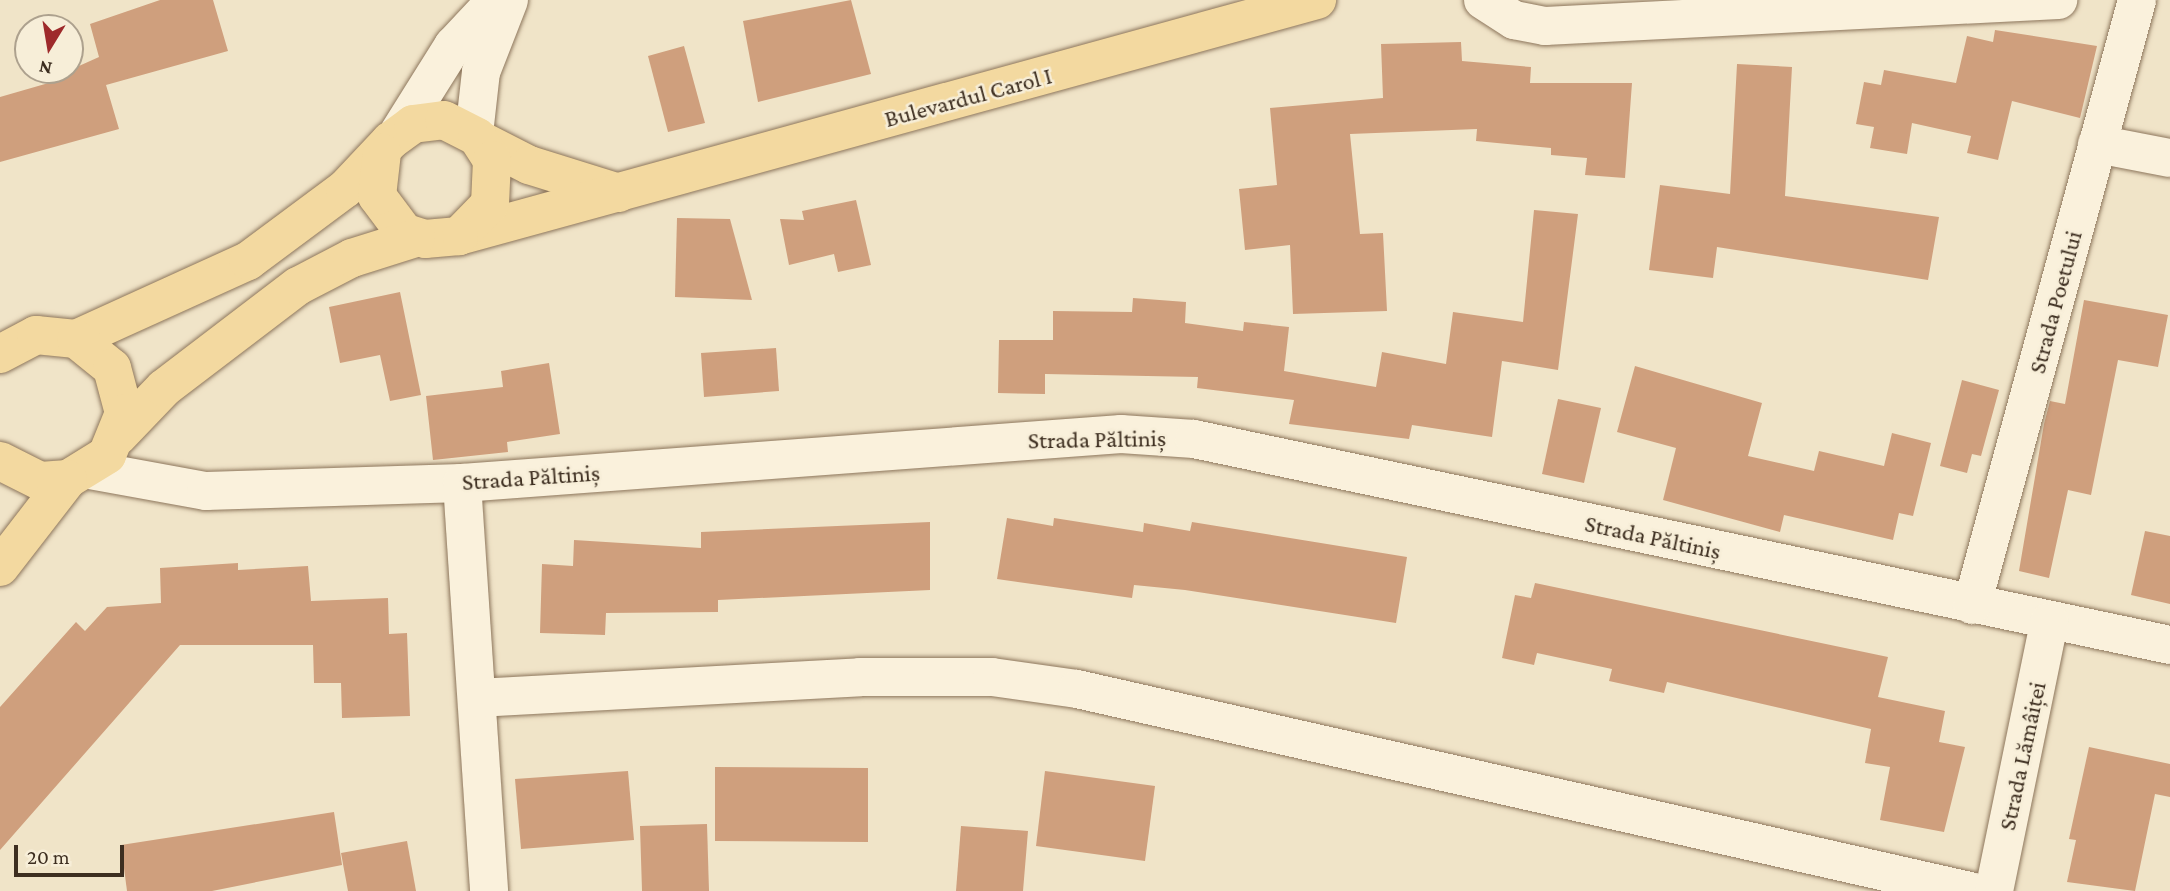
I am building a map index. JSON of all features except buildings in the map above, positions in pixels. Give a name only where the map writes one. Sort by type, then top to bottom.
[{"type":"main road","name":"Bulevardul Carol I","points":[[459,236],[1317,0]]},
{"type":"main road","points":[[76,339],[248,261],[345,188],[390,142],[444,120],[529,165],[619,193]]},
{"type":"main road","points":[[0,567],[79,475],[164,388],[298,286],[416,238],[459,236],[478,223],[496,182],[477,137]]},
{"type":"main road","points":[[390,142],[377,196],[395,225],[416,238]]},
{"type":"main road","points":[[6,347],[57,334],[76,339],[113,368],[124,414],[118,436]]},
{"type":"main road","points":[[0,461],[40,481],[79,475]]},
{"type":"street","points":[[390,142],[453,46],[496,0]]},
{"type":"street","points":[[477,137],[481,72],[509,0]]},
{"type":"street","points":[[1483,0],[1514,20],[1545,26],[1968,1],[2059,0]]},
{"type":"street","name":"Strada Poetului","points":[[1972,605],[2137,0]]},
{"type":"street","points":[[2097,144],[2170,158]]},
{"type":"street","name":"Strada Păltiniș","points":[[79,475],[206,491],[462,483],[993,441],[1121,434],[1194,439],[2049,622],[2170,645]]},
{"type":"street","points":[[462,483],[489,891]]},
{"type":"street","name":"Strada Lămâiței","points":[[1994,891],[2049,622]]},
{"type":"street","points":[[477,698],[860,677],[992,677],[1076,689],[1970,891]]}]
